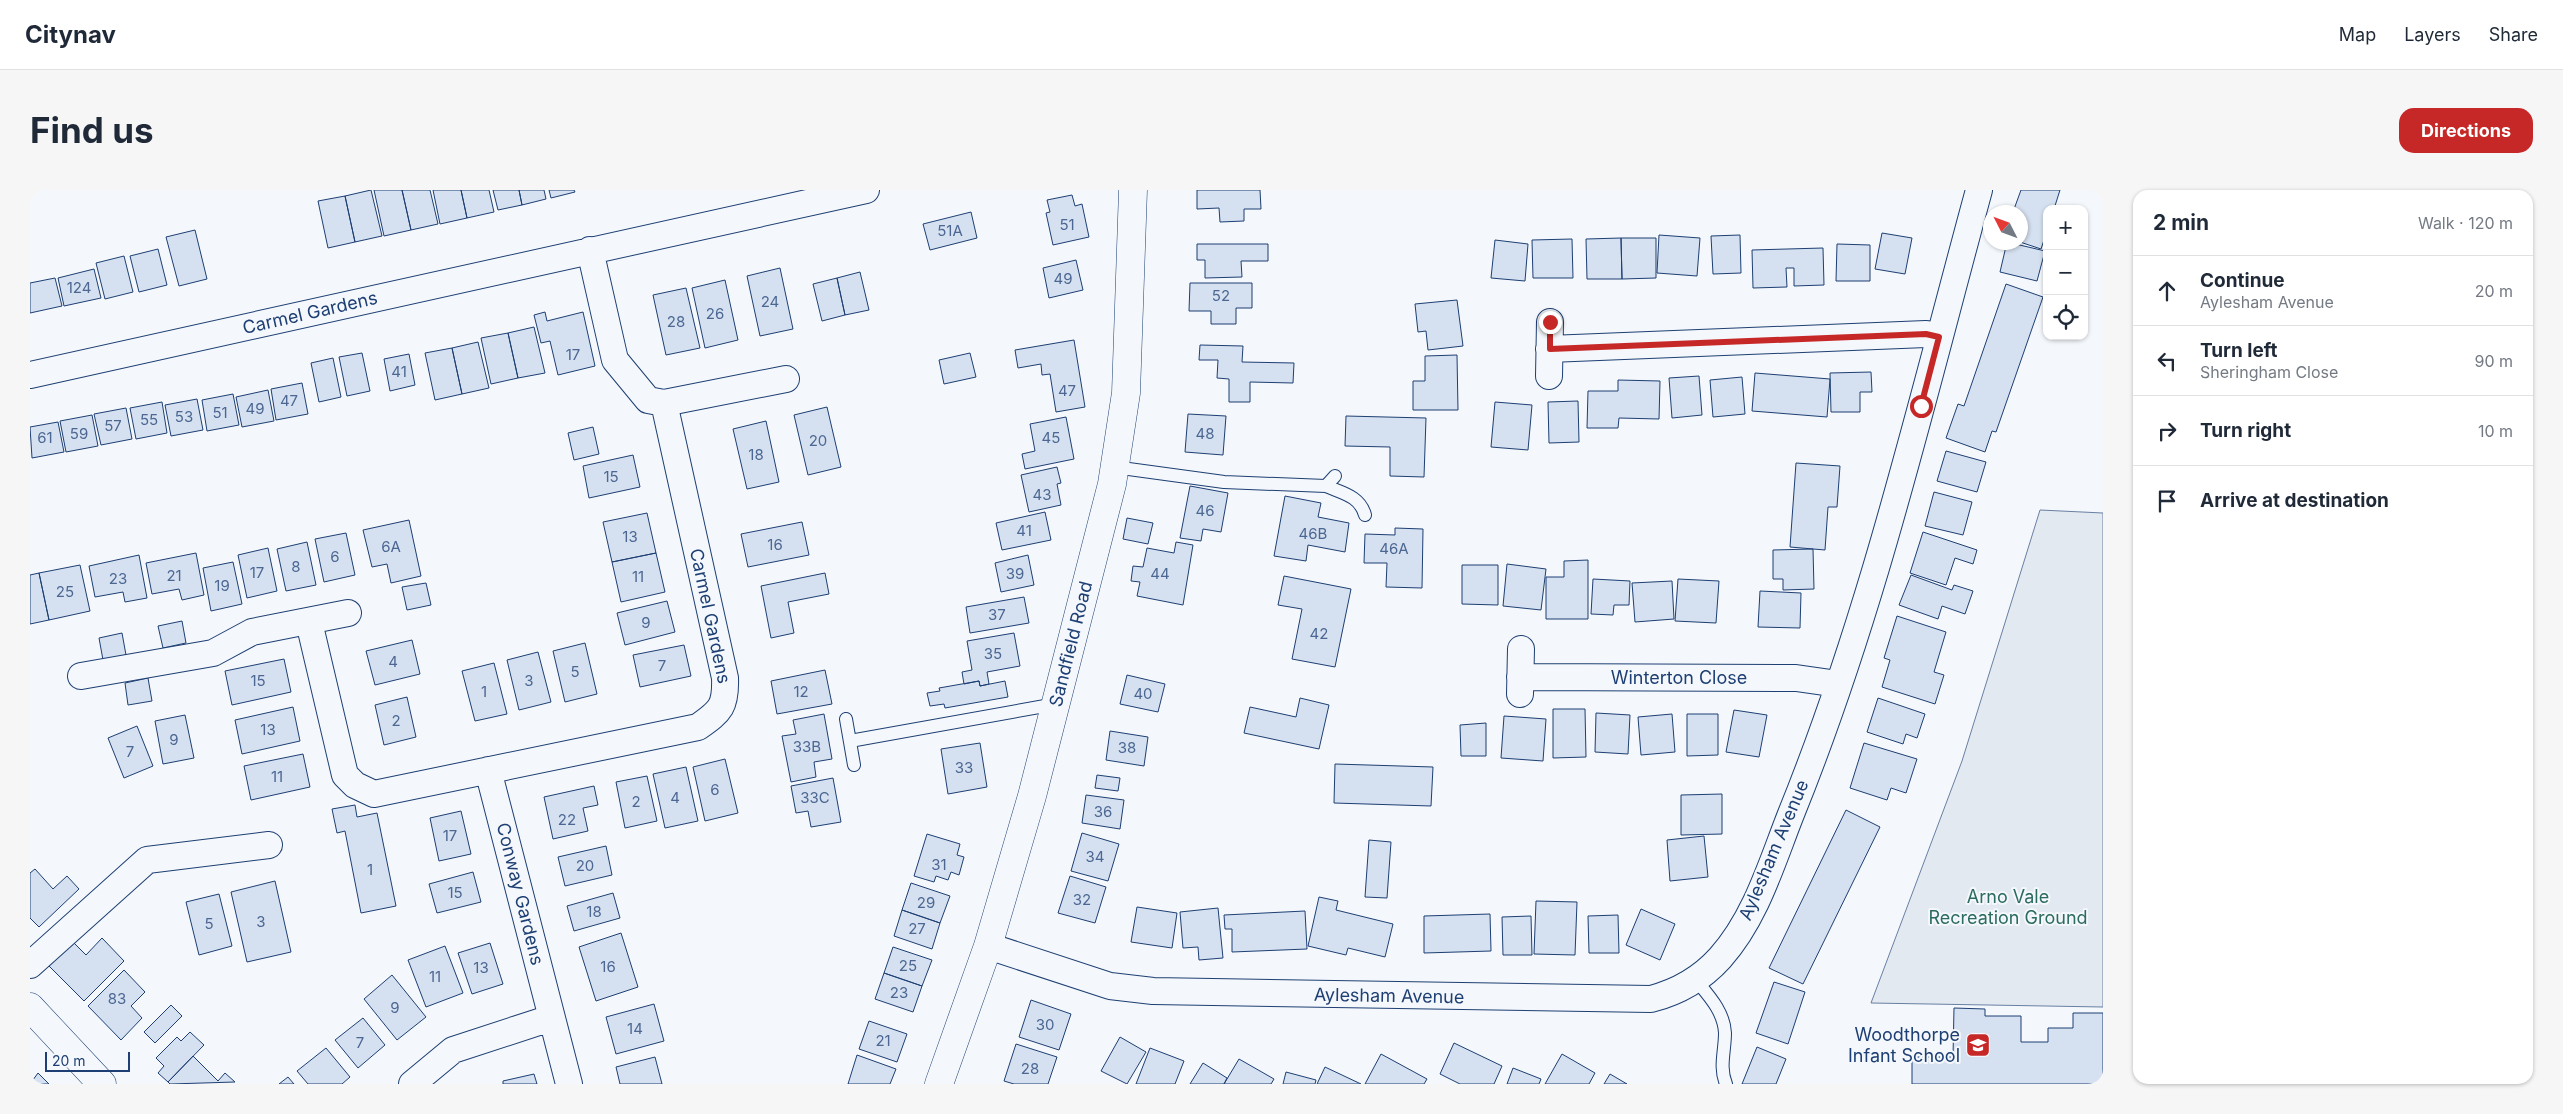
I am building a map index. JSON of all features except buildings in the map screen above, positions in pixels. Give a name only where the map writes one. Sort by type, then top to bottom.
[{"type":"street","name":"Carmel Gardens","points":[[30,375],[866,190]]},
{"type":"street","name":"Sandfield Road","points":[[939,1084],[988,946],[1056,704],[1114,466],[1126,393],[1133,190]]},
{"type":"street","name":"Aylesham Avenue","points":[[988,946],[1110,986],[1153,991],[1651,999],[1682,988],[1695,979],[1720,958],[1738,934],[1756,902],[1807,776],[1884,546],[1979,190]]},
{"type":"street","points":[[590,250],[615,360],[648,400],[664,402],[786,379]]},
{"type":"street","points":[[1549,376],[1550,322]]},
{"type":"street","points":[[1550,349],[1926,334],[1939,337]]},
{"type":"street","name":"Carmel Gardens","points":[[309,622],[344,775],[355,785],[374,794],[698,727],[715,715],[726,698],[725,678],[664,402]]},
{"type":"street","points":[[81,676],[213,653],[252,632],[348,613]]},
{"type":"street","name":"Winterton Close","points":[[1521,650],[1520,685],[1796,678],[1838,684]]},
{"type":"street","name":"Conway Gardens","points":[[488,770],[569,1084]]},
{"type":"street","points":[[30,965],[146,860],[269,845]]},
{"type":"street","points":[[30,1007],[102,1084]]},
{"type":"street","points":[[412,1084],[453,1050],[551,1018]]},
{"type":"lane","points":[[1114,466],[1224,482],[1326,486],[1357,499],[1362,505],[1365,515]]},
{"type":"lane","points":[[1326,486],[1335,476]]},
{"type":"lane","points":[[850,741],[1056,704]]},
{"type":"lane","points":[[846,719],[854,765]]},
{"type":"lane","points":[[1695,979],[1716,1004],[1722,1018],[1725,1032],[1723,1076],[1726,1084]]},
{"type":"green space","name":"Arno Vale Recreation Ground","points":[[2040,510],[2103,513],[2103,1007],[1871,1003],[1962,761]]},
{"type":"place","name":"Woodthorpe Infant School","points":[[1978,1045]]},
{"type":"route","points":[[1550,322],[1550,349],[1926,334],[1939,337],[1921,406]]}]
